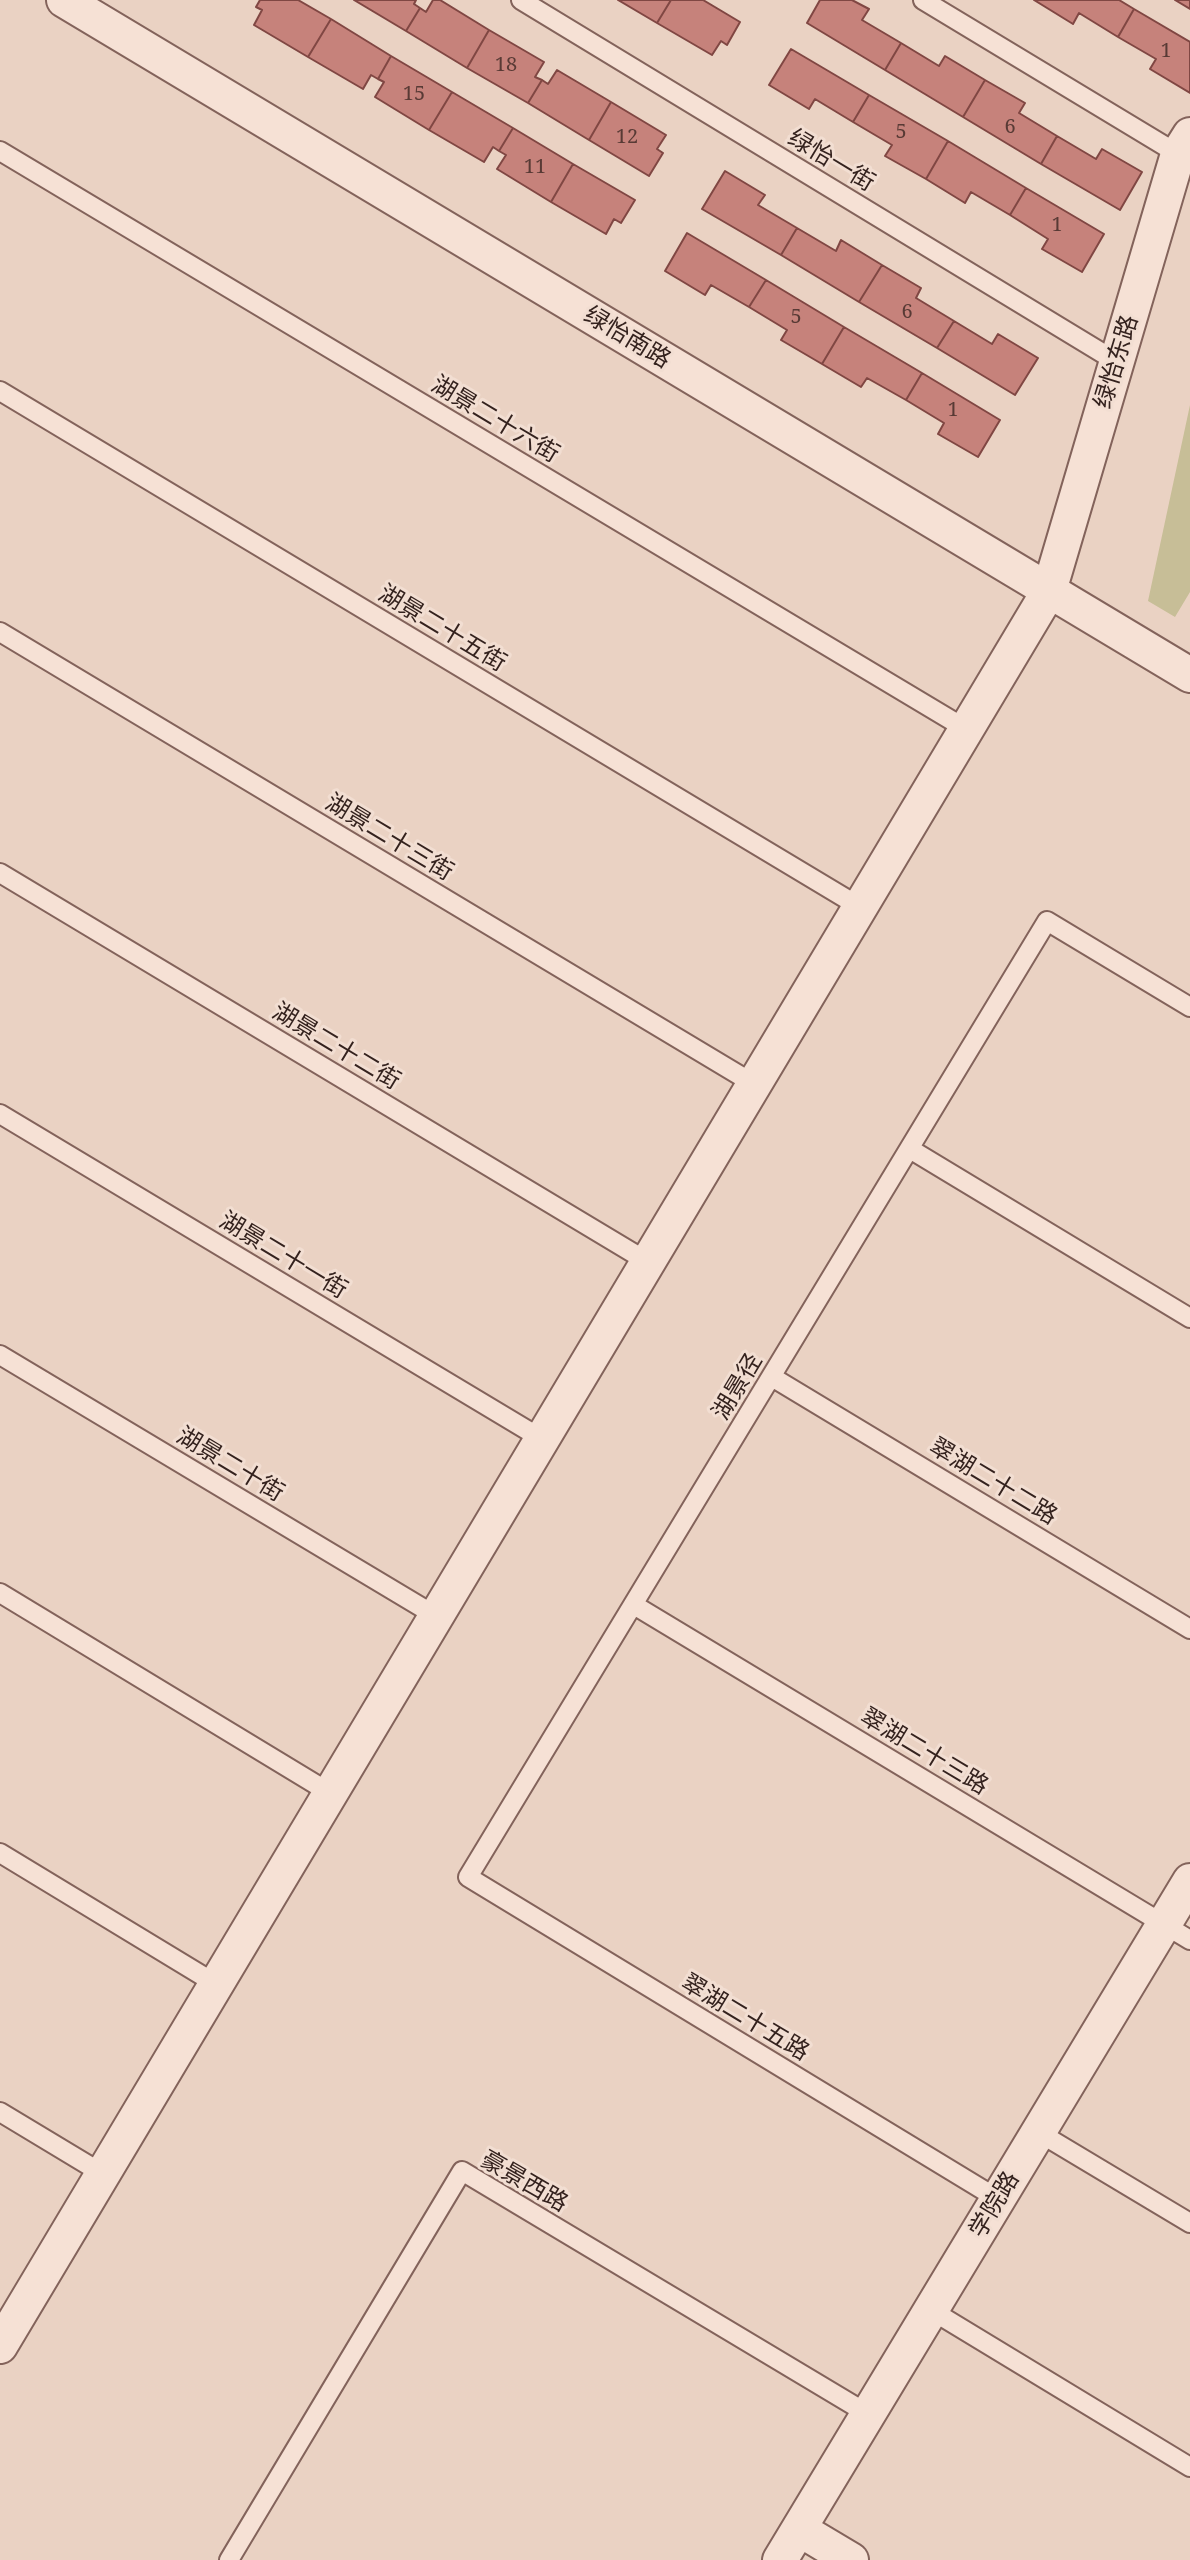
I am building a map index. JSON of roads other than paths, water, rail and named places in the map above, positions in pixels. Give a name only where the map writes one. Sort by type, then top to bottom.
[{"type":"street","name":"绿怡南路","points":[[64,0],[1190,675]]},
{"type":"street","name":"绿怡东路","points":[[0,2346],[1049,591],[1184,145]]},
{"type":"street","name":"学院路","points":[[780,2560],[1038,2132],[1177,1932],[1190,1881]]},
{"type":"street","points":[[799,2529],[851,2560]]},
{"type":"lane","name":"绿怡一街","points":[[521,0],[1117,362]]},
{"type":"lane","points":[[923,0],[1184,145]]},
{"type":"lane","name":"湖景二十六街","points":[[0,151],[966,729]]},
{"type":"lane","name":"湖景二十五街","points":[[0,391],[860,907]]},
{"type":"lane","name":"湖景二十三街","points":[[0,632],[754,1084]]},
{"type":"lane","name":"湖景二十二街","points":[[0,873],[648,1262]]},
{"type":"lane","name":"湖景径","points":[[468,1877],[1047,921],[1190,1007]]},
{"type":"lane","name":"湖景二十一街","points":[[0,1114],[542,1439]]},
{"type":"lane","points":[[910,1149],[1190,1318]]},
{"type":"lane","name":"湖景二十街","points":[[0,1355],[436,1616]]},
{"type":"lane","name":"翠湖二十二路","points":[[772,1377],[1190,1629]]},
{"type":"lane","points":[[0,1593],[330,1793]]},
{"type":"lane","name":"翠湖二十三路","points":[[634,1605],[1177,1932]]},
{"type":"lane","points":[[0,1853],[216,1984]]},
{"type":"lane","name":"翠湖二十五路","points":[[468,1877],[998,2199]]},
{"type":"lane","points":[[0,2112],[103,2174]]},
{"type":"lane","points":[[1038,2132],[1190,2223]]},
{"type":"lane","name":"豪景西路","points":[[229,2560],[462,2171],[868,2414]]},
{"type":"lane","points":[[931,2310],[1190,2467]]}]
